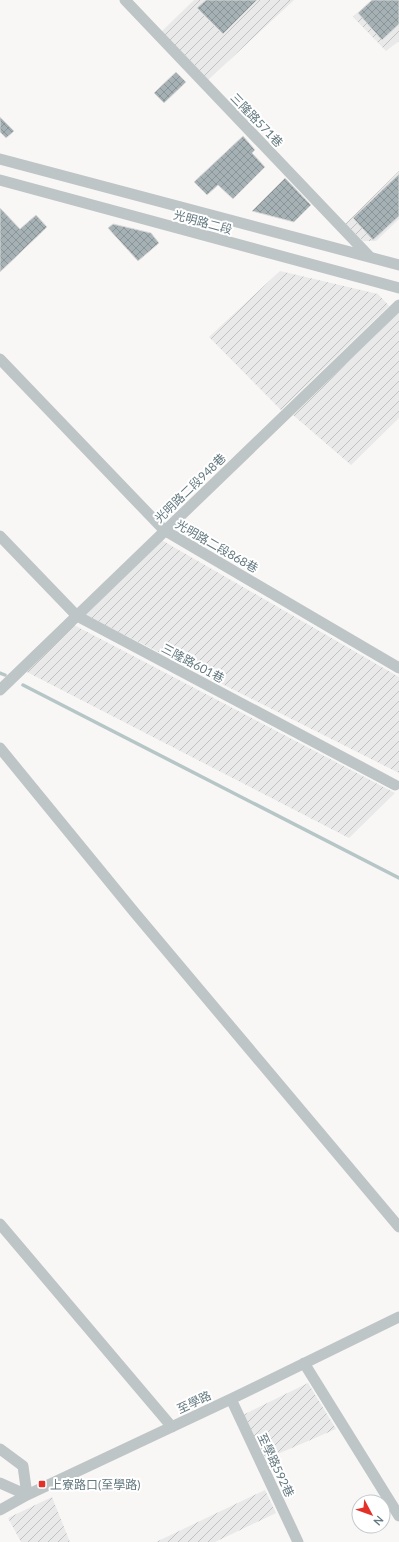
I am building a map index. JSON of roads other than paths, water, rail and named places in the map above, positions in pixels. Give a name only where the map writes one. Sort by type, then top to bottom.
[{"type":"street","name":"三隆路571巷","points":[[125,0],[370,258]]},
{"type":"street","name":"光明路二段","points":[[0,158],[399,265]]},
{"type":"street","name":"光明路二段","points":[[0,180],[399,288]]},
{"type":"street","name":"光明路二段948巷","points":[[0,690],[164,530],[399,305]]},
{"type":"street","name":"光明路二段868巷","points":[[0,359],[164,530],[399,668]]},
{"type":"street","name":"三隆路601巷","points":[[0,536],[77,616],[395,784]]},
{"type":"street","points":[[0,748],[221,1016],[399,1227]]},
{"type":"street","points":[[0,1224],[172,1427]]},
{"type":"street","name":"至學路","points":[[0,1510],[27,1495],[231,1399],[399,1317]]},
{"type":"street","points":[[304,1363],[399,1516]]},
{"type":"street","name":"至學路592巷","points":[[231,1399],[298,1542]]},
{"type":"street","points":[[0,1449],[23,1466],[27,1495]]},
{"type":"street","points":[[0,1483],[27,1495]]},
{"type":"waterway","points":[[0,673],[5,675]]},
{"type":"waterway","points":[[23,685],[399,878]]},
{"type":"place","name":"上寮路口(至學路)","points":[[42,1484]]}]
